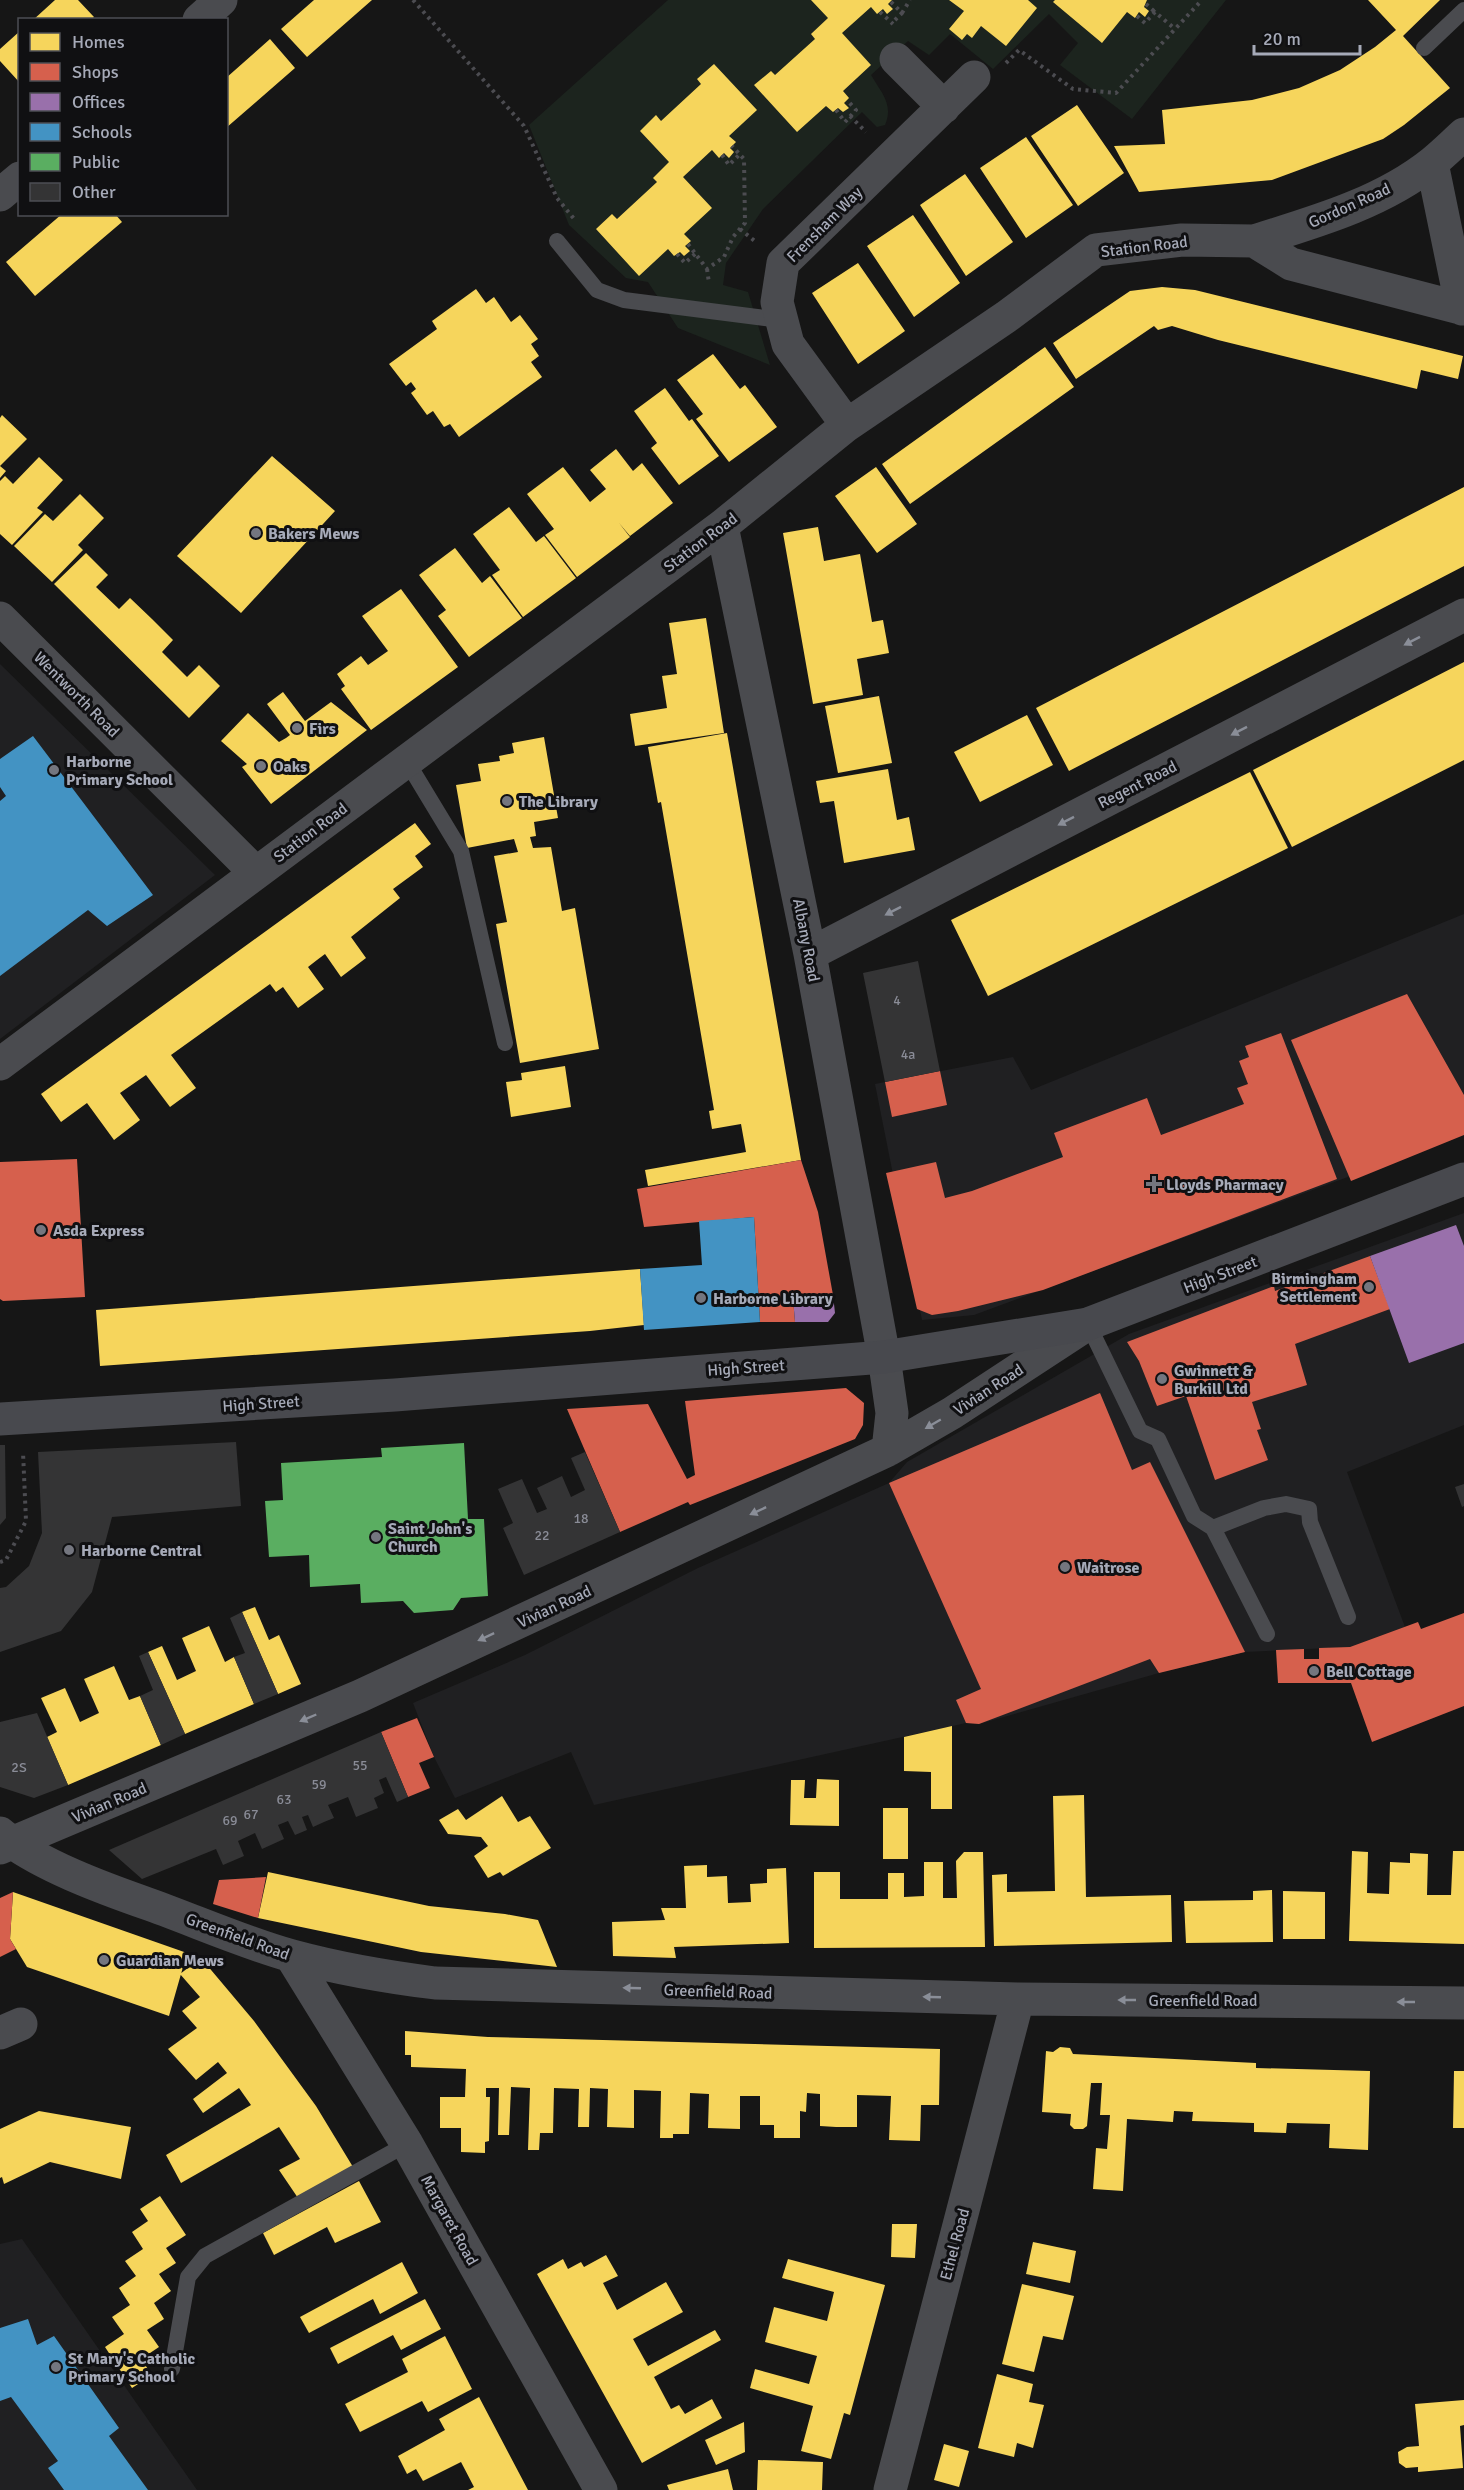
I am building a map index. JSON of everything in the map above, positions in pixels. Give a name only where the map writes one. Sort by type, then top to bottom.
[{"type":"main road","name":"High Street","points":[[10,1419],[395,1395],[884,1357],[1088,1324],[1464,1179]]},
{"type":"street","points":[[201,18],[221,0]]},
{"type":"street","points":[[896,59],[944,107]]},
{"type":"street","name":"Frensham Way","points":[[847,425],[788,344],[777,302],[783,263],[974,77]]},
{"type":"street","name":"Gordon Road","points":[[1254,241],[1324,219],[1374,198],[1431,163],[1464,134]]},
{"type":"street","points":[[1254,241],[1291,264],[1463,309],[1431,163]]},
{"type":"street","points":[[0,195],[18,179]]},
{"type":"street","name":"Station Road","points":[[0,1064],[722,526],[847,425],[1006,317],[1096,250],[1182,240],[1254,241]]},
{"type":"street","name":"Albany Road","points":[[722,526],[810,954],[884,1357],[892,1413],[888,1450]]},
{"type":"street","name":"Regent Road","points":[[810,954],[1464,615]]},
{"type":"street","name":"Wentworth Road","points":[[0,618],[255,872]]},
{"type":"street","name":"Vivian Road","points":[[4,1841],[360,1696],[888,1450],[952,1413],[1088,1324]]},
{"type":"street","name":"Greenfield Road","points":[[4,1841],[111,1890],[291,1956],[363,1973],[435,1983],[1018,1999],[1464,2003]]},
{"type":"street","name":"Margaret Road","points":[[291,1956],[407,2144],[601,2490]]},
{"type":"street","name":"Ethel Road","points":[[890,2490],[1018,1999]]},
{"type":"lane","points":[[1424,48],[1464,10]]},
{"type":"lane","points":[[557,241],[597,290],[624,300],[781,320]]},
{"type":"lane","points":[[406,760],[461,851],[505,1043]]},
{"type":"lane","points":[[1088,1324],[1140,1431],[1158,1439],[1194,1516],[1213,1528],[1267,1634]]},
{"type":"lane","points":[[1213,1528],[1264,1508],[1286,1504],[1309,1509],[1310,1522],[1348,1617]]},
{"type":"lane","points":[[172,2369],[188,2277],[205,2256],[407,2144]]},
{"type":"path","points":[[413,0],[524,126],[557,198],[576,221],[557,241]]},
{"type":"path","points":[[892,23],[910,0]]},
{"type":"path","points":[[974,77],[991,77],[1019,50],[1073,89],[1116,93],[1202,0]]},
{"type":"path","points":[[891,2],[902,13]]},
{"type":"path","points":[[1146,4],[1175,29]]},
{"type":"path","points":[[1137,16],[1146,23],[1155,12]]},
{"type":"path","points":[[836,110],[845,122],[856,110],[847,100]]},
{"type":"path","points":[[688,244],[707,269],[724,257],[733,237],[745,223],[744,159],[732,146]]},
{"type":"path","points":[[722,155],[729,165],[740,154]]},
{"type":"path","points":[[677,254],[685,263],[696,254]]},
{"type":"path","points":[[0,1562],[6,1560],[26,1521],[10,1419]]},
{"type":"shaded area","points":[[668,0],[1226,0],[1132,119],[1060,65],[1078,43],[1049,14],[993,69],[950,34],[929,55],[908,41],[871,75],[887,105],[885,125],[877,127],[862,112],[763,209],[726,263],[723,285],[748,292],[770,365],[678,328],[648,282],[626,278],[569,225],[529,125]]},
{"type":"shaded area","name":"Harborne Primary School","points":[[0,664],[215,875],[0,1039]]},
{"type":"shaded area","points":[[1464,914],[1464,1134],[974,1315],[922,1320],[875,1084],[1013,1057],[1031,1090]]},
{"type":"shaded area","points":[[1464,1213],[1464,1425],[1347,1472],[1405,1627],[1350,1647],[1245,1652],[1159,1673],[979,1724],[966,1723],[594,1805],[571,1752],[455,1798],[434,1757],[413,1703],[525,1655],[698,1568],[889,1483],[907,1462],[1129,1334]]},
{"type":"shaded area","name":"St Mary's Catholic Primary School","points":[[22,2239],[197,2490],[0,2490],[0,2244]]},
{"type":"building: Homes","points":[[55,0],[78,0],[94,17],[93,18],[35,18]]},
{"type":"building: Homes","points":[[314,0],[372,0],[307,57],[281,29]]},
{"type":"building: Homes","points":[[811,0],[892,0],[888,4],[893,9],[887,14],[883,9],[877,14],[871,7],[842,33],[871,65],[843,91],[849,98],[844,103],[849,108],[843,112],[838,108],[833,112],[826,106],[797,132],[754,85],[771,71],[775,75],[815,39],[811,34],[828,18]]},
{"type":"building: Homes","points":[[949,0],[1028,0],[1037,8],[1006,46],[981,26],[972,38],[967,34],[962,40],[949,29],[964,11]]},
{"type":"building: Homes","points":[[1055,0],[1147,0],[1144,7],[1149,11],[1145,17],[1139,12],[1135,18],[1127,12],[1102,43],[1053,2]]},
{"type":"building: Homes","points":[[1368,0],[1440,0],[1403,36],[1450,88],[1383,139],[1272,180],[1139,192],[1114,146],[1165,144],[1162,110],[1252,100],[1299,88],[1340,70],[1396,30]]},
{"type":"building: Homes","points":[[18,33],[18,81],[0,61],[0,49]]},
{"type":"building: Homes","points":[[270,39],[295,68],[228,126],[228,76]]},
{"type":"building: Homes","points":[[714,64],[757,110],[729,136],[736,142],[730,148],[734,152],[729,158],[724,153],[719,158],[712,150],[683,177],[712,208],[684,234],[691,241],[685,246],[690,251],[684,256],[680,252],[674,256],[668,249],[639,276],[596,229],[612,214],[617,219],[657,182],[653,178],[669,162],[640,131],[656,115],[661,121],[701,84],[697,79]]},
{"type":"building: Homes","points":[[1077,105],[1124,173],[1078,206],[1031,136]]},
{"type":"building: Homes","points":[[1026,137],[1073,205],[1026,238],[980,168]]},
{"type":"building: Homes","points":[[965,174],[1013,242],[966,276],[920,205]]},
{"type":"building: Homes","points":[[913,215],[960,283],[914,317],[867,246]]},
{"type":"building: Homes","points":[[60,216],[117,216],[122,222],[35,296],[6,262]]},
{"type":"building: Homes","points":[[858,263],[905,331],[858,364],[812,293]]},
{"type":"building: Homes","points":[[1162,287],[1195,290],[1463,356],[1458,379],[1421,370],[1417,389],[1218,340],[1172,326],[1158,330],[1154,326],[1076,379],[1053,343],[1130,291]]},
{"type":"building: Homes","points":[[476,289],[486,303],[494,297],[511,322],[520,315],[538,339],[531,344],[539,356],[531,362],[542,377],[459,437],[450,424],[444,427],[433,411],[427,415],[411,393],[416,389],[411,382],[406,386],[389,364],[437,329],[432,321]]},
{"type":"building: Homes","points":[[1045,347],[1074,387],[910,504],[882,464]]},
{"type":"building: Homes","points":[[713,354],[740,389],[745,385],[777,427],[729,462],[696,419],[703,414],[677,380]]},
{"type":"building: Homes","points":[[665,388],[689,421],[692,419],[719,456],[679,485],[651,448],[657,443],[634,411]]},
{"type":"building: Homes","points":[[2,415],[27,439],[0,466],[0,418]]},
{"type":"building: Homes","points":[[616,449],[633,471],[642,463],[673,503],[630,536],[619,523],[630,537],[577,577],[545,535],[554,529],[527,494],[563,467],[590,502],[606,489],[590,470]]},
{"type":"building: Homes","name":"Bakers Mews","points":[[272,456],[335,511],[241,613],[177,556]]},
{"type":"building: Homes","points":[[39,457],[63,480],[37,508],[43,512],[12,545],[0,534],[0,481],[5,476],[13,484]]},
{"type":"building: Homes","points":[[0,466],[6,471],[0,478]]},
{"type":"building: Homes","points":[[876,467],[917,524],[877,553],[835,496]]},
{"type":"building: Homes","points":[[1464,487],[1464,566],[1069,771],[1036,708]]},
{"type":"building: Homes","points":[[80,494],[104,518],[78,545],[83,550],[52,582],[14,546],[45,514],[53,521]]},
{"type":"building: Homes","points":[[509,507],[536,542],[544,536],[576,578],[523,617],[492,575],[500,570],[473,534]]},
{"type":"building: Homes","points":[[818,527],[824,561],[860,554],[872,622],[883,620],[889,653],[857,659],[863,695],[813,704],[783,533]]},
{"type":"building: Homes","points":[[455,548],[482,583],[490,576],[522,618],[469,657],[438,616],[446,610],[419,575]]},
{"type":"building: Homes","points":[[86,553],[108,575],[96,587],[119,609],[130,598],[152,619],[173,640],[162,652],[187,677],[199,665],[220,686],[189,718],[54,584]]},
{"type":"building: Homes","points":[[401,589],[458,667],[371,730],[341,689],[345,686],[337,674],[361,656],[368,665],[388,651],[362,616]]},
{"type":"building: Homes","points":[[706,618],[724,733],[635,746],[630,714],[667,708],[662,676],[677,674],[669,623]]},
{"type":"building: Homes","points":[[1464,662],[1464,760],[1292,847],[1253,770]]},
{"type":"building: Homes","points":[[283,692],[305,721],[331,702],[367,730],[271,804],[242,767],[247,764],[221,741],[248,713],[279,742],[290,735],[267,704]]},
{"type":"building: Homes","points":[[879,696],[892,763],[838,773],[825,706]]},
{"type":"building: Homes","points":[[1027,715],[1053,765],[980,802],[954,752]]},
{"type":"building: Homes","points":[[727,733],[801,1160],[648,1186],[645,1170],[746,1152],[741,1124],[712,1129],[709,1111],[714,1110],[661,802],[658,803],[648,747]]},
{"type":"building: Homes","points":[[544,737],[558,818],[534,822],[536,836],[530,837],[533,848],[551,847],[562,911],[575,908],[599,1049],[520,1063],[496,924],[507,922],[494,856],[518,852],[514,839],[467,848],[456,785],[481,781],[478,764],[500,761],[499,756],[514,753],[512,743]]},
{"type":"building: Homes","points":[[888,769],[897,820],[909,817],[915,850],[844,863],[834,801],[820,803],[816,781]]},
{"type":"building: Homes","points":[[1250,772],[1288,848],[988,996],[951,920]]},
{"type":"building: Homes","points":[[415,823],[431,844],[415,856],[423,867],[393,889],[400,898],[351,937],[366,958],[341,977],[325,954],[308,967],[324,989],[298,1008],[283,987],[276,992],[270,984],[171,1055],[196,1088],[170,1107],[146,1075],[120,1093],[140,1120],[114,1140],[87,1103],[61,1122],[41,1094]]},
{"type":"building: Homes","points":[[565,1066],[571,1107],[511,1117],[506,1082],[522,1080],[521,1073]]},
{"type":"building: Homes","points":[[640,1269],[644,1325],[590,1331],[100,1366],[96,1310]]},
{"type":"building: Homes","points":[[255,1607],[269,1640],[279,1635],[301,1684],[278,1694],[242,1612]]},
{"type":"building: Homes","points":[[209,1626],[225,1662],[234,1657],[254,1704],[185,1734],[148,1652],[162,1646],[177,1680],[196,1671],[182,1638]]},
{"type":"building: Homes","points":[[114,1666],[129,1700],[140,1696],[161,1745],[68,1785],[47,1737],[57,1732],[41,1698],[65,1688],[80,1722],[99,1713],[84,1679]]},
{"type":"building: Homes","points":[[952,1726],[952,1809],[931,1809],[931,1772],[904,1771],[904,1737]]},
{"type":"building: Homes","points":[[817,1779],[839,1780],[839,1826],[790,1825],[791,1780],[805,1780],[804,1798],[816,1798]]},
{"type":"building: Homes","points":[[1084,1795],[1086,1897],[1171,1895],[1172,1942],[994,1946],[992,1875],[1007,1874],[1007,1892],[1055,1891],[1053,1796]]},
{"type":"building: Homes","points":[[502,1796],[518,1822],[530,1816],[551,1848],[503,1876],[500,1872],[488,1878],[474,1856],[488,1846],[481,1837],[448,1834],[439,1820],[458,1809],[466,1820]]},
{"type":"building: Homes","points":[[883,1808],[908,1808],[908,1859],[883,1859]]},
{"type":"building: Homes","points":[[1352,1851],[1368,1852],[1367,1893],[1389,1894],[1390,1862],[1410,1863],[1410,1853],[1428,1854],[1427,1895],[1451,1895],[1453,1851],[1464,1851],[1464,1944],[1349,1941]]},
{"type":"building: Homes","points":[[964,1852],[983,1852],[985,1947],[814,1948],[814,1872],[840,1872],[840,1899],[888,1899],[888,1873],[904,1873],[904,1897],[924,1896],[924,1862],[943,1862],[943,1898],[957,1898],[956,1861]]},
{"type":"building: Homes","points":[[707,1865],[707,1877],[727,1876],[728,1903],[751,1902],[750,1884],[767,1883],[767,1869],[786,1868],[789,1943],[674,1947],[676,1958],[613,1956],[612,1922],[665,1920],[661,1908],[686,1908],[684,1866]]},
{"type":"building: Homes","points":[[268,1872],[429,1906],[538,1920],[557,1967],[421,1952],[258,1918]]},
{"type":"building: Homes","points":[[1272,1890],[1273,1942],[1186,1943],[1184,1901],[1253,1900],[1253,1891]]},
{"type":"building: Homes","points":[[1283,1891],[1325,1892],[1325,1939],[1283,1939]]},
{"type":"building: Homes","name":"Guardian Mews","points":[[13,1892],[187,1953],[169,2016],[27,1967],[10,1939]]},
{"type":"building: Homes","points":[[201,1958],[254,2021],[316,2106],[353,2167],[298,2198],[279,2170],[300,2159],[279,2127],[181,2183],[166,2155],[251,2105],[239,2088],[203,2113],[193,2099],[227,2073],[218,2062],[196,2080],[168,2049],[197,2028],[182,2011],[200,1997],[180,1974]]},
{"type":"building: Homes","points":[[405,2031],[488,2037],[940,2049],[939,2105],[921,2105],[920,2141],[889,2140],[891,2096],[857,2095],[857,2127],[836,2127],[820,2126],[820,2094],[807,2093],[806,2112],[800,2111],[800,2138],[774,2138],[774,2125],[760,2125],[760,2096],[740,2096],[740,2129],[708,2128],[709,2094],[690,2093],[689,2134],[673,2134],[673,2138],[660,2138],[661,2091],[634,2090],[634,2128],[607,2127],[608,2089],[590,2088],[589,2127],[578,2127],[579,2089],[554,2088],[553,2133],[540,2133],[539,2150],[528,2150],[530,2088],[511,2087],[509,2135],[498,2135],[499,2088],[486,2088],[486,2097],[490,2097],[489,2141],[485,2142],[485,2153],[461,2152],[461,2128],[440,2128],[440,2097],[465,2097],[466,2069],[411,2067],[411,2055],[405,2055]]},
{"type":"building: Homes","points":[[1060,2047],[1070,2048],[1073,2054],[1256,2063],[1256,2068],[1370,2071],[1368,2150],[1329,2148],[1330,2124],[1287,2123],[1286,2133],[1254,2132],[1254,2123],[1192,2121],[1193,2112],[1174,2111],[1173,2122],[1127,2119],[1123,2191],[1093,2189],[1096,2148],[1107,2149],[1110,2115],[1100,2115],[1102,2083],[1091,2083],[1087,2126],[1083,2129],[1074,2129],[1070,2125],[1071,2114],[1042,2112],[1046,2051],[1053,2052]]},
{"type":"building: Homes","points":[[1454,2071],[1464,2071],[1464,2128],[1453,2128]]},
{"type":"building: Homes","points":[[39,2111],[131,2127],[121,2179],[50,2162],[4,2184],[2,2177],[0,2178],[0,2129]]},
{"type":"building: Homes","points":[[359,2181],[381,2222],[335,2243],[327,2227],[274,2255],[263,2233]]},
{"type":"building: Homes","points":[[160,2196],[186,2235],[166,2248],[176,2263],[159,2274],[171,2291],[154,2303],[164,2319],[147,2330],[159,2347],[141,2359],[152,2375],[132,2388],[105,2347],[124,2334],[112,2317],[130,2305],[119,2288],[136,2276],[125,2261],[143,2249],[132,2232],[148,2221],[140,2209]]},
{"type":"building: Homes","points":[[892,2224],[917,2224],[915,2258],[891,2257]]},
{"type":"building: Homes","points":[[1033,2242],[1076,2251],[1070,2283],[1026,2274]]},
{"type":"building: Homes","points":[[606,2255],[618,2276],[603,2283],[617,2310],[666,2282],[683,2312],[633,2339],[648,2366],[715,2330],[721,2340],[654,2377],[671,2409],[679,2405],[685,2414],[712,2399],[722,2418],[642,2463],[537,2274],[563,2259],[568,2269],[581,2262],[584,2267]]},
{"type":"building: Homes","points":[[788,2259],[885,2285],[850,2415],[844,2413],[831,2459],[801,2451],[813,2406],[750,2388],[755,2369],[809,2384],[817,2356],[765,2342],[774,2307],[827,2321],[834,2292],[782,2278]]},
{"type":"building: Homes","points":[[402,2262],[418,2293],[380,2314],[373,2299],[309,2333],[300,2317]]},
{"type":"building: Homes","points":[[1022,2284],[1074,2296],[1063,2340],[1043,2336],[1034,2372],[1002,2364]]},
{"type":"building: Homes","points":[[425,2299],[441,2329],[401,2350],[393,2335],[338,2364],[330,2348]]},
{"type":"building: Homes","points":[[445,2336],[472,2389],[428,2412],[422,2401],[360,2432],[345,2404],[408,2372],[402,2359]]},
{"type":"building: Homes","points":[[997,2374],[1033,2384],[1029,2402],[1044,2405],[1033,2448],[1017,2443],[1014,2457],[978,2448]]},
{"type":"building: Homes","points":[[479,2397],[528,2490],[468,2490],[474,2487],[461,2462],[423,2481],[416,2469],[407,2474],[398,2456],[445,2430],[439,2419]]},
{"type":"building: Homes","points":[[1464,2400],[1464,2425],[1460,2426],[1463,2468],[1418,2472],[1418,2467],[1406,2468],[1399,2463],[1398,2452],[1407,2447],[1419,2446],[1415,2404]]},
{"type":"building: Homes","points":[[744,2422],[745,2452],[716,2465],[705,2440]]},
{"type":"building: Homes","points":[[944,2444],[969,2451],[959,2487],[934,2480]]},
{"type":"building: Homes","points":[[758,2460],[823,2462],[822,2490],[757,2490]]},
{"type":"building: Homes","points":[[728,2469],[733,2490],[669,2490],[667,2485]]},
{"type":"building: Shops","points":[[1407,994],[1464,1095],[1464,1135],[1351,1181],[1291,1040]]},
{"type":"building: Shops","points":[[1281,1033],[1337,1179],[1043,1290],[958,1311],[932,1315],[917,1309],[886,1173],[936,1162],[945,1198],[972,1191],[1063,1157],[1054,1133],[1147,1098],[1161,1135],[1244,1104],[1237,1088],[1248,1084],[1239,1061],[1249,1057],[1245,1046]]},
{"type":"building: Shops","points":[[940,1071],[947,1105],[892,1117],[885,1082]]},
{"type":"building: Shops","name":"Asda Express","points":[[77,1159],[85,1297],[3,1301],[0,1299],[0,1162]]},
{"type":"building: Shops","points":[[801,1160],[818,1212],[833,1295],[793,1298],[795,1322],[760,1322],[754,1217],[644,1227],[637,1189]]},
{"type":"building: Shops","points":[[1370,1256],[1390,1309],[1295,1344],[1307,1385],[1252,1402],[1261,1429],[1257,1430],[1268,1460],[1215,1480],[1186,1396],[1157,1406],[1139,1361],[1127,1342],[1274,1286],[1275,1291]]},
{"type":"building: Shops","points":[[846,1388],[864,1403],[863,1425],[855,1439],[690,1505],[688,1502],[620,1532],[567,1409],[648,1404],[687,1479],[695,1475],[685,1401]]},
{"type":"building: Shops","name":"Waitrose","points":[[1100,1393],[1132,1470],[1150,1462],[1245,1652],[1159,1673],[1150,1659],[979,1724],[966,1723],[956,1700],[981,1689],[889,1483]]},
{"type":"building: Shops","points":[[1464,1613],[1464,1706],[1372,1742],[1351,1683],[1278,1683],[1276,1650],[1304,1649],[1304,1659],[1319,1659],[1319,1648],[1350,1647],[1418,1622],[1421,1629]]},
{"type":"building: Shops","points":[[417,1718],[434,1757],[419,1763],[430,1788],[408,1797],[381,1732]]},
{"type":"building: Shops","points":[[266,1877],[258,1918],[213,1904],[219,1880]]},
{"type":"building: Shops","points":[[13,1892],[10,1939],[16,1949],[0,1957],[0,1898]]},
{"type":"building: Offices","points":[[1456,1225],[1464,1246],[1464,1343],[1409,1363],[1370,1256]]},
{"type":"building: Offices","points":[[833,1295],[835,1313],[828,1322],[795,1322],[793,1298]]},
{"type":"building: Schools","points":[[33,736],[153,895],[107,926],[88,910],[0,976],[0,801],[6,796],[0,787],[0,759]]},
{"type":"building: Schools","name":"Harborne Library","points":[[754,1217],[760,1322],[644,1330],[640,1269],[702,1265],[699,1221]]},
{"type":"building: Schools","points":[[28,2319],[37,2345],[54,2336],[119,2428],[109,2436],[148,2490],[64,2490],[48,2468],[58,2461],[11,2397],[0,2401],[0,2328]]},
{"type":"building: Public","name":"Saint John's Church","points":[[464,1443],[468,1519],[484,1519],[488,1596],[461,1598],[453,1610],[414,1613],[403,1601],[361,1603],[360,1584],[310,1587],[309,1555],[269,1557],[265,1501],[283,1500],[281,1463],[382,1457],[381,1448]]},
{"type":"building: Other","points":[[918,961],[940,1071],[885,1082],[863,973]]},
{"type":"building: Other","name":"Harborne Central","points":[[236,1442],[241,1506],[112,1517],[92,1592],[61,1631],[0,1652],[0,1588],[6,1587],[29,1566],[42,1533],[38,1452]]},
{"type":"building: Other","points":[[0,1445],[5,1445],[6,1518],[0,1525]]},
{"type":"building: Other","points":[[585,1452],[620,1532],[524,1575],[503,1528],[513,1523],[498,1489],[522,1479],[537,1513],[547,1509],[537,1488],[562,1476],[571,1497],[585,1490],[571,1458]]},
{"type":"building: Other","points":[[1464,1484],[1464,1506],[1462,1507],[1455,1487]]},
{"type":"building: Other","points":[[242,1612],[278,1694],[254,1704],[234,1657],[245,1653],[230,1618]]},
{"type":"building: Other","points":[[148,1652],[185,1734],[161,1745],[140,1696],[153,1690],[139,1656]]},
{"type":"building: Other","points":[[37,1713],[68,1785],[34,1798],[0,1787],[0,1722]]},
{"type":"building: Other","points":[[381,1732],[408,1797],[397,1802],[386,1777],[379,1780],[384,1793],[374,1798],[378,1808],[356,1817],[348,1797],[328,1805],[334,1818],[313,1827],[308,1815],[302,1817],[307,1830],[295,1835],[288,1821],[278,1825],[284,1839],[262,1849],[255,1833],[238,1841],[244,1856],[223,1865],[216,1849],[142,1879],[109,1850]]},
{"type":"place","name":"Bakers Mews","points":[[256,533]]},
{"type":"place","name":"Firs","points":[[297,728]]},
{"type":"place","name":"Oaks","points":[[261,766]]},
{"type":"place","name":"Harborne Primary School","points":[[54,770]]},
{"type":"place","name":"The Library","points":[[507,801]]},
{"type":"place","name":"Lloyds Pharmacy","points":[[1154,1184]]},
{"type":"place","name":"Asda Express","points":[[41,1230]]},
{"type":"place","name":"Birmingham Settlement","points":[[1369,1287]]},
{"type":"place","name":"Harborne Library","points":[[701,1298]]},
{"type":"place","name":"Gwinnett & Burkill Ltd","points":[[1162,1379]]},
{"type":"place","name":"Saint John's Church","points":[[376,1537]]},
{"type":"place","name":"Harborne Central","points":[[69,1550]]},
{"type":"place","name":"Waitrose","points":[[1065,1567]]},
{"type":"place","name":"Bell Cottage","points":[[1314,1671]]},
{"type":"place","name":"Guardian Mews","points":[[104,1960]]},
{"type":"place","name":"St Mary's Catholic Primary School","points":[[56,2367]]}]
